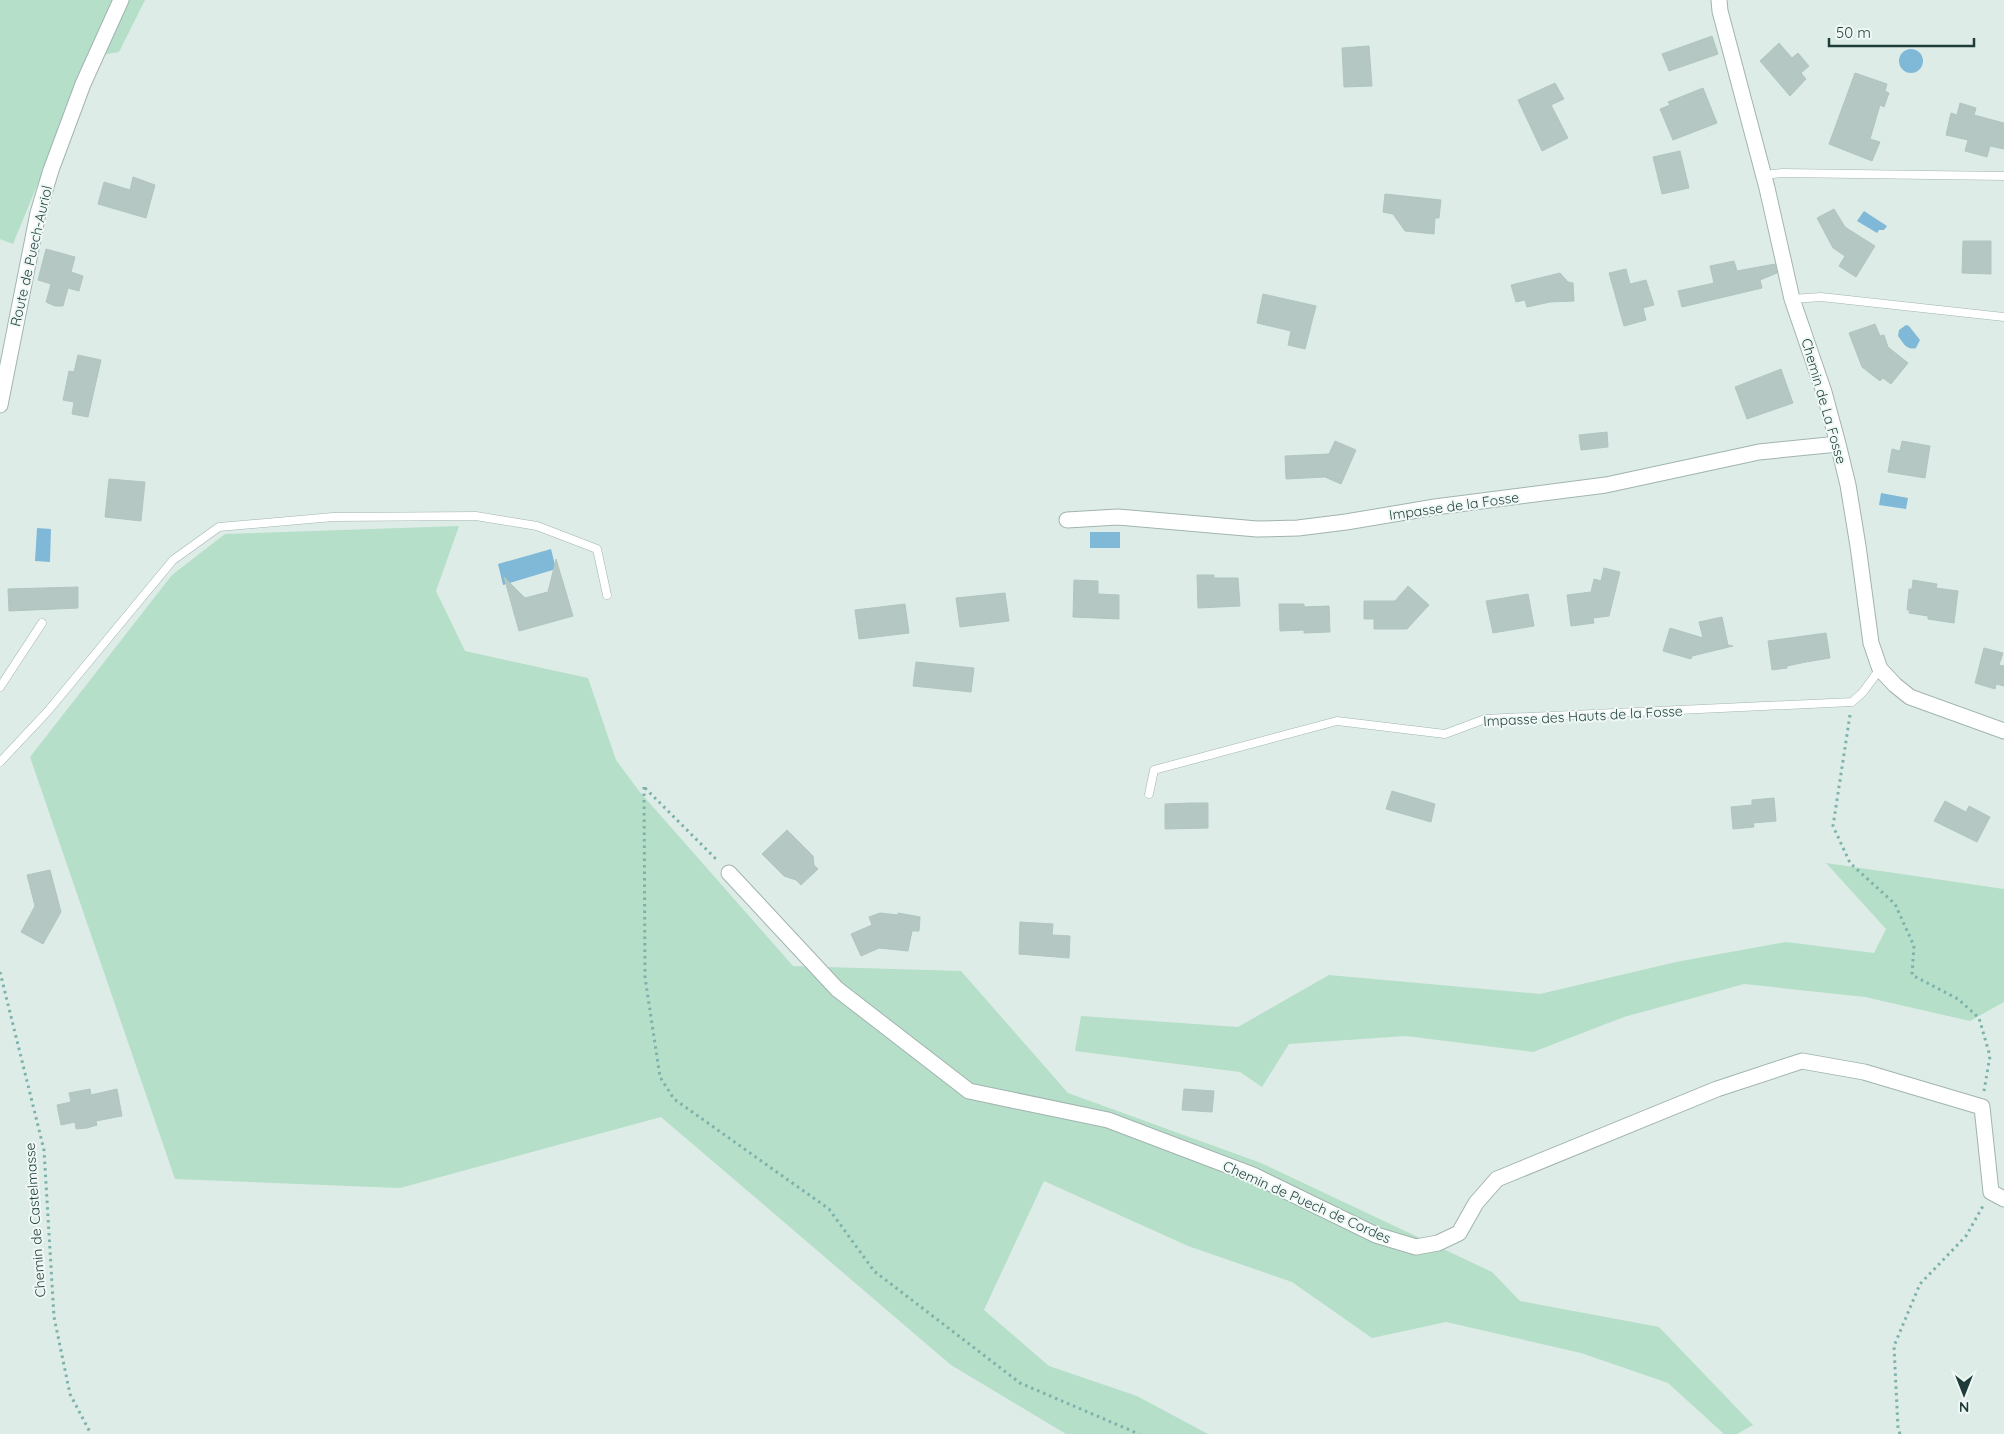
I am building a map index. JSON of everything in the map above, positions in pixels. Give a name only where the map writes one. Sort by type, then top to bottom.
[{"type":"street","name":"Route de Puech-Auriol","points":[[0,404],[38,213],[48,178],[83,84],[122,0]]},
{"type":"street","name":"Chemin de La Fosse","points":[[1719,0],[1720,11],[1764,175],[1792,299],[1824,392],[1848,485],[1871,643],[1880,669],[1910,698],[2004,731]]},
{"type":"street","name":"Impasse de la Fosse","points":[[1067,520],[1118,516],[1257,530],[1298,528],[1435,507],[1606,485],[1759,452],[1838,444]]},
{"type":"street","name":"Chemin de Puech de Cordes","points":[[729,872],[837,989],[969,1092],[1108,1120],[1253,1175],[1376,1235],[1416,1247],[1438,1243],[1459,1233],[1476,1203],[1497,1179],[1717,1089],[1802,1061],[1864,1072],[1982,1107]]},
{"type":"street","points":[[1982,1107],[1997,1196]]},
{"type":"lane","points":[[1764,175],[1782,173],[2004,176]]},
{"type":"lane","points":[[1792,299],[1821,297],[2004,316]]},
{"type":"lane","points":[[0,762],[48,711],[172,560],[219,527],[333,517],[476,516],[537,526],[597,550],[607,595]]},
{"type":"lane","points":[[0,686],[42,623]]},
{"type":"lane","points":[[1852,702],[1863,692],[1880,669]]},
{"type":"lane","name":"Impasse des Hauts de la Fosse","points":[[1149,794],[1154,770],[1337,721],[1445,734],[1485,719],[1852,702]]},
{"type":"path","points":[[1852,702],[1833,826],[1850,862],[1895,904],[1914,946],[1912,975],[1958,999],[1979,1018],[1990,1056],[1982,1107]]},
{"type":"path","points":[[729,872],[644,787],[645,977],[660,1077],[674,1099],[830,1209],[874,1271],[1020,1383],[1139,1434]]},
{"type":"path","name":"Chemin de Castelmasse","points":[[0,972],[44,1150],[54,1317],[70,1394],[91,1434]]},
{"type":"path","points":[[1900,1434],[1898,1428],[1894,1346],[1920,1284],[1966,1236],[1997,1196]]},
{"type":"green space","points":[[0,0],[145,0],[119,52],[90,57],[13,244],[0,239]]},
{"type":"green space","points":[[459,526],[436,591],[465,651],[588,678],[616,760],[639,791],[793,966],[961,971],[1068,1093],[1261,1163],[1492,1272],[1520,1301],[1659,1327],[1753,1425],[1737,1434],[1724,1434],[1668,1383],[1581,1353],[1446,1322],[1372,1338],[1292,1282],[1188,1246],[1044,1181],[984,1310],[1049,1366],[1137,1396],[1208,1434],[1066,1434],[951,1365],[661,1117],[400,1188],[175,1179],[30,757],[172,575],[225,534]]},
{"type":"green space","points":[[1826,863],[2004,889],[2004,1002],[1970,1021],[1865,997],[1744,984],[1624,1017],[1533,1052],[1406,1036],[1289,1044],[1262,1087],[1240,1072],[1075,1051],[1081,1016],[1238,1027],[1329,975],[1540,994],[1676,962],[1786,942],[1874,953],[1886,929]]},
{"type":"water","points":[[1911,49],[1916,50],[1922,56],[1922,66],[1916,72],[1911,73],[1906,72],[1900,66],[1899,61],[1900,56],[1906,50]]},
{"type":"water","points":[[1864,211],[1887,226],[1884,230],[1879,230],[1877,233],[1857,221]]},
{"type":"water","points":[[1906,325],[1909,326],[1920,340],[1916,348],[1907,347],[1898,336],[1899,330]]},
{"type":"water","points":[[1881,493],[1908,498],[1906,509],[1879,505]]},
{"type":"water","points":[[37,528],[51,529],[50,562],[35,561]]},
{"type":"water","points":[[1090,532],[1120,532],[1120,548],[1090,548]]},
{"type":"water","points":[[551,549],[556,569],[503,585],[498,564]]},
{"type":"building","points":[[1712,36],[1718,54],[1669,71],[1662,54]]},
{"type":"building","points":[[1779,43],[1792,58],[1798,53],[1809,66],[1801,73],[1806,79],[1790,96],[1760,61]]},
{"type":"building","points":[[1369,46],[1372,86],[1344,87],[1342,48]]},
{"type":"building","points":[[1855,73],[1887,84],[1885,91],[1889,93],[1884,107],[1880,105],[1870,139],[1880,142],[1872,161],[1829,144]]},
{"type":"building","points":[[1555,83],[1564,99],[1551,105],[1568,138],[1542,151],[1518,100]]},
{"type":"building","points":[[1703,88],[1717,123],[1673,140],[1660,109],[1670,105],[1668,102]]},
{"type":"building","points":[[1960,103],[1976,108],[1974,115],[2004,123],[2004,149],[1990,146],[1987,157],[1965,151],[1968,140],[1946,135],[1951,113],[1957,115]]},
{"type":"building","points":[[1680,151],[1689,188],[1662,194],[1653,157]]},
{"type":"building","points":[[133,177],[155,185],[146,218],[98,204],[104,182],[130,190]]},
{"type":"building","points":[[1385,194],[1441,200],[1439,218],[1435,218],[1434,234],[1405,231],[1393,214],[1383,212]]},
{"type":"building","points":[[1834,209],[1845,227],[1875,246],[1856,277],[1839,266],[1845,256],[1833,248],[1817,218]]},
{"type":"building","points":[[1963,241],[1991,241],[1991,274],[1962,273]]},
{"type":"building","points":[[46,249],[75,257],[71,272],[83,276],[79,291],[68,288],[63,306],[55,306],[46,302],[51,284],[38,280]]},
{"type":"building","points":[[1734,261],[1737,271],[1775,264],[1777,273],[1760,280],[1762,288],[1682,307],[1678,291],[1714,283],[1710,266]]},
{"type":"building","points":[[1626,269],[1630,284],[1646,280],[1654,305],[1643,308],[1646,320],[1624,326],[1609,273]]},
{"type":"building","points":[[1560,273],[1568,282],[1573,283],[1574,301],[1550,302],[1527,307],[1525,300],[1516,302],[1511,285]]},
{"type":"building","points":[[1263,294],[1316,306],[1305,349],[1288,345],[1291,331],[1257,323]]},
{"type":"building","points":[[1875,324],[1880,336],[1884,335],[1888,347],[1908,363],[1891,384],[1883,378],[1880,381],[1862,367],[1849,333]]},
{"type":"building","points":[[78,355],[101,360],[88,417],[72,414],[74,402],[63,400],[69,371],[74,372]]},
{"type":"building","points":[[1781,369],[1793,403],[1747,419],[1735,387]]},
{"type":"building","points":[[1607,432],[1608,447],[1581,450],[1579,435]]},
{"type":"building","points":[[1335,441],[1356,450],[1341,484],[1325,477],[1286,479],[1285,456],[1329,454]]},
{"type":"building","points":[[1902,441],[1930,446],[1925,478],[1888,472],[1892,449],[1900,451]]},
{"type":"building","points":[[109,479],[145,482],[141,521],[105,517]]},
{"type":"building","points":[[556,559],[573,616],[519,631],[504,577],[525,598],[548,592]]},
{"type":"building","points":[[1604,568],[1620,572],[1609,616],[1593,618],[1594,623],[1571,626],[1567,595],[1591,592],[1594,579],[1601,581]]},
{"type":"building","points":[[1197,575],[1214,575],[1214,578],[1238,578],[1240,606],[1198,608]]},
{"type":"building","points":[[1074,580],[1098,581],[1098,594],[1119,595],[1119,619],[1073,617]]},
{"type":"building","points":[[1913,580],[1937,584],[1936,588],[1958,591],[1954,623],[1928,619],[1928,616],[1909,613],[1910,610],[1907,610],[1909,589],[1912,589]]},
{"type":"building","points":[[1408,586],[1429,605],[1407,629],[1374,629],[1374,619],[1364,619],[1364,601],[1395,601]]},
{"type":"building","points":[[78,587],[78,608],[9,611],[8,589]]},
{"type":"building","points":[[1005,593],[1009,621],[960,627],[956,598]]},
{"type":"building","points":[[1528,594],[1534,626],[1493,633],[1486,601]]},
{"type":"building","points":[[905,604],[909,633],[859,639],[855,610]]},
{"type":"building","points":[[1279,604],[1304,604],[1304,607],[1329,606],[1330,632],[1304,633],[1304,630],[1280,631]]},
{"type":"building","points":[[1722,617],[1728,645],[1733,646],[1692,656],[1691,659],[1663,651],[1670,628],[1703,638],[1699,622]]},
{"type":"building","points":[[1826,633],[1830,658],[1772,670],[1768,641]]},
{"type":"building","points":[[1984,648],[2003,653],[1999,665],[2004,666],[2004,686],[1996,684],[1995,689],[1975,683]]},
{"type":"building","points":[[916,662],[974,668],[971,692],[913,686]]},
{"type":"building","points":[[1392,791],[1435,804],[1431,822],[1386,809]]},
{"type":"building","points":[[1774,798],[1776,821],[1753,823],[1754,827],[1733,829],[1731,807],[1752,805],[1752,800]]},
{"type":"building","points":[[1945,801],[1966,812],[1969,806],[1990,817],[1977,842],[1934,821]]},
{"type":"building","points":[[1208,803],[1208,828],[1165,829],[1165,804]]},
{"type":"building","points":[[787,830],[813,856],[814,865],[818,869],[801,885],[796,880],[784,876],[762,854]]},
{"type":"building","points":[[50,870],[61,912],[43,944],[21,932],[35,906],[27,875]]},
{"type":"building","points":[[880,913],[898,915],[898,913],[920,917],[919,931],[912,931],[908,951],[879,948],[861,956],[851,934],[872,925],[869,917]]},
{"type":"building","points":[[1020,922],[1053,924],[1052,935],[1070,936],[1069,958],[1019,954]]},
{"type":"building","points":[[90,1089],[91,1095],[117,1089],[122,1116],[96,1121],[97,1125],[87,1128],[76,1129],[75,1122],[61,1125],[57,1105],[71,1102],[69,1093]]},
{"type":"building","points":[[1184,1089],[1214,1091],[1212,1112],[1182,1110]]}]
